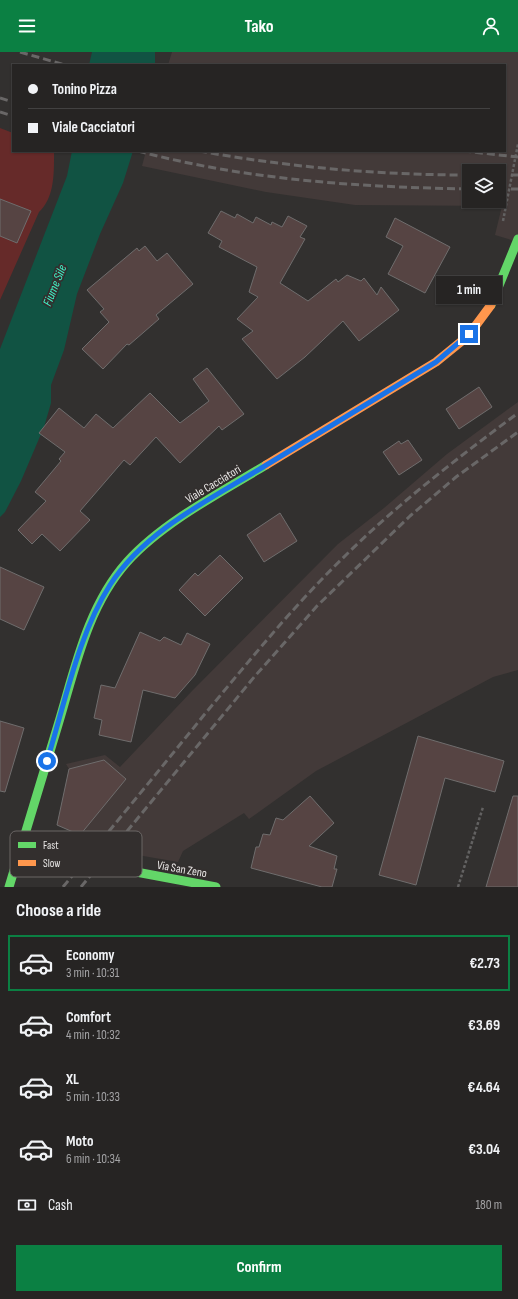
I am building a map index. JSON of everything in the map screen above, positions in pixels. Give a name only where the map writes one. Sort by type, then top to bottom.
[{"type":"street","name":"Viale Cacciatori","points":[[27,831],[87,628],[111,584],[127,562],[146,545],[188,513],[436,362],[460,343],[478,324],[491,302],[503,279],[518,239]]},
{"type":"street","name":"Via San Zeno","points":[[142,873],[216,887]]},
{"type":"street","name":"Viale Cacciatori","points":[[9,887],[13,877]]},
{"type":"path","points":[[503,224],[518,144]]},
{"type":"path","points":[[458,887],[484,807]]},
{"type":"shaded area","points":[[172,52],[518,52],[518,242],[495,235],[502,208],[506,208],[506,164],[462,164],[462,206],[355,205],[266,192],[142,166],[146,152],[506,152],[506,64],[168,64]]},
{"type":"shaded area","points":[[0,128],[12,133],[12,152],[54,152],[54,159],[51,192],[44,206],[39,212],[0,300]]},
{"type":"shaded area","points":[[518,402],[518,670],[493,677],[316,771],[249,819],[244,813],[183,851],[178,862],[142,856],[142,831],[70,831],[57,825],[69,769],[66,764],[105,755],[120,767],[192,691],[338,544],[384,508],[447,454]]},
{"type":"water","points":[[92,52],[155,52],[155,64],[89,64]]},
{"type":"water","name":"Fiume Sile","points":[[72,152],[133,152],[123,183],[100,234],[77,294],[64,350],[51,385],[51,403],[44,427],[21,481],[5,512],[0,517],[0,349],[67,176]]},
{"type":"building","points":[[0,199],[31,211],[17,243],[0,236]]},
{"type":"building","points":[[221,211],[235,218],[237,214],[253,223],[256,217],[271,225],[272,222],[282,227],[288,216],[307,226],[300,237],[305,239],[280,283],[308,301],[336,279],[338,282],[347,275],[361,281],[364,278],[377,295],[381,287],[399,310],[359,341],[343,321],[305,357],[277,379],[242,339],[253,331],[237,319],[258,297],[249,292],[257,267],[219,247],[222,241],[208,233]]},
{"type":"building","points":[[395,218],[450,247],[425,293],[388,274],[403,246],[386,237]]},
{"type":"building","points":[[145,246],[157,261],[167,253],[193,284],[156,315],[159,319],[129,345],[127,344],[103,369],[82,349],[109,322],[100,312],[104,309],[87,290],[137,248],[139,251]]},
{"type":"building","points":[[207,368],[244,414],[222,430],[219,426],[180,463],[156,437],[130,465],[124,460],[80,511],[90,520],[60,551],[42,534],[32,544],[18,530],[46,501],[35,492],[61,461],[59,459],[65,452],[39,433],[59,408],[84,428],[96,414],[113,428],[150,393],[180,423],[209,401],[193,379]]},
{"type":"building","points":[[479,387],[492,407],[459,429],[446,409]]},
{"type":"building","points":[[408,440],[422,460],[399,475],[383,452],[399,441],[401,444]]},
{"type":"building","points":[[280,513],[297,541],[264,562],[247,535]]},
{"type":"building","points":[[220,555],[243,578],[205,616],[179,590],[195,573],[198,576]]},
{"type":"building","points":[[0,567],[44,587],[24,630],[0,619]]},
{"type":"building","points":[[140,632],[160,641],[164,637],[181,645],[187,633],[210,644],[195,675],[175,698],[143,690],[131,742],[99,735],[102,720],[94,718],[101,685],[115,688]]},
{"type":"building","points":[[0,721],[24,728],[5,792],[0,791]]},
{"type":"building","points":[[418,736],[504,761],[495,792],[445,778],[416,885],[379,875]]},
{"type":"building","points":[[104,760],[126,779],[83,831],[71,831],[57,825],[69,769]]},
{"type":"building","points":[[310,796],[334,823],[309,846],[337,856],[334,869],[337,869],[332,887],[322,887],[251,868],[256,847],[259,847],[263,834],[270,835],[276,818],[283,820]]},
{"type":"building","points":[[513,796],[518,796],[518,887],[486,887]]},
{"type":"railway","points":[[20,52],[62,64]]},
{"type":"railway","points":[[0,98],[12,102]]},
{"type":"railway","points":[[0,112],[12,116]]},
{"type":"railway","points":[[142,152],[220,169],[302,180],[344,184],[462,189]]},
{"type":"railway","points":[[204,152],[266,162],[333,169],[401,174],[462,175]]},
{"type":"railway","points":[[472,152],[518,157]]},
{"type":"railway","points":[[506,175],[518,175]]},
{"type":"railway","points":[[506,189],[518,189]]},
{"type":"railway","points":[[109,831],[256,653],[291,612],[328,573],[367,535],[409,498],[518,413]]},
{"type":"railway","points":[[127,831],[255,676],[317,606],[410,516],[456,477],[518,432]]},
{"type":"railway","points":[[63,887],[71,877]]},
{"type":"railway","points":[[81,887],[89,877]]},
{"type":"traffic: fast","points":[[491,305],[518,239]]},
{"type":"traffic: fast","points":[[26,831],[84,639],[92,619],[113,580],[127,562],[141,548],[174,521],[211,497],[266,465]]},
{"type":"traffic: fast","points":[[142,873],[216,887]]},
{"type":"traffic: fast","points":[[9,887],[12,877]]},
{"type":"traffic: slow","points":[[266,465],[436,362],[468,336],[491,305]]},
{"type":"route","points":[[47,761],[87,628],[111,584],[127,562],[165,529],[188,513],[436,362],[469,334]]}]
